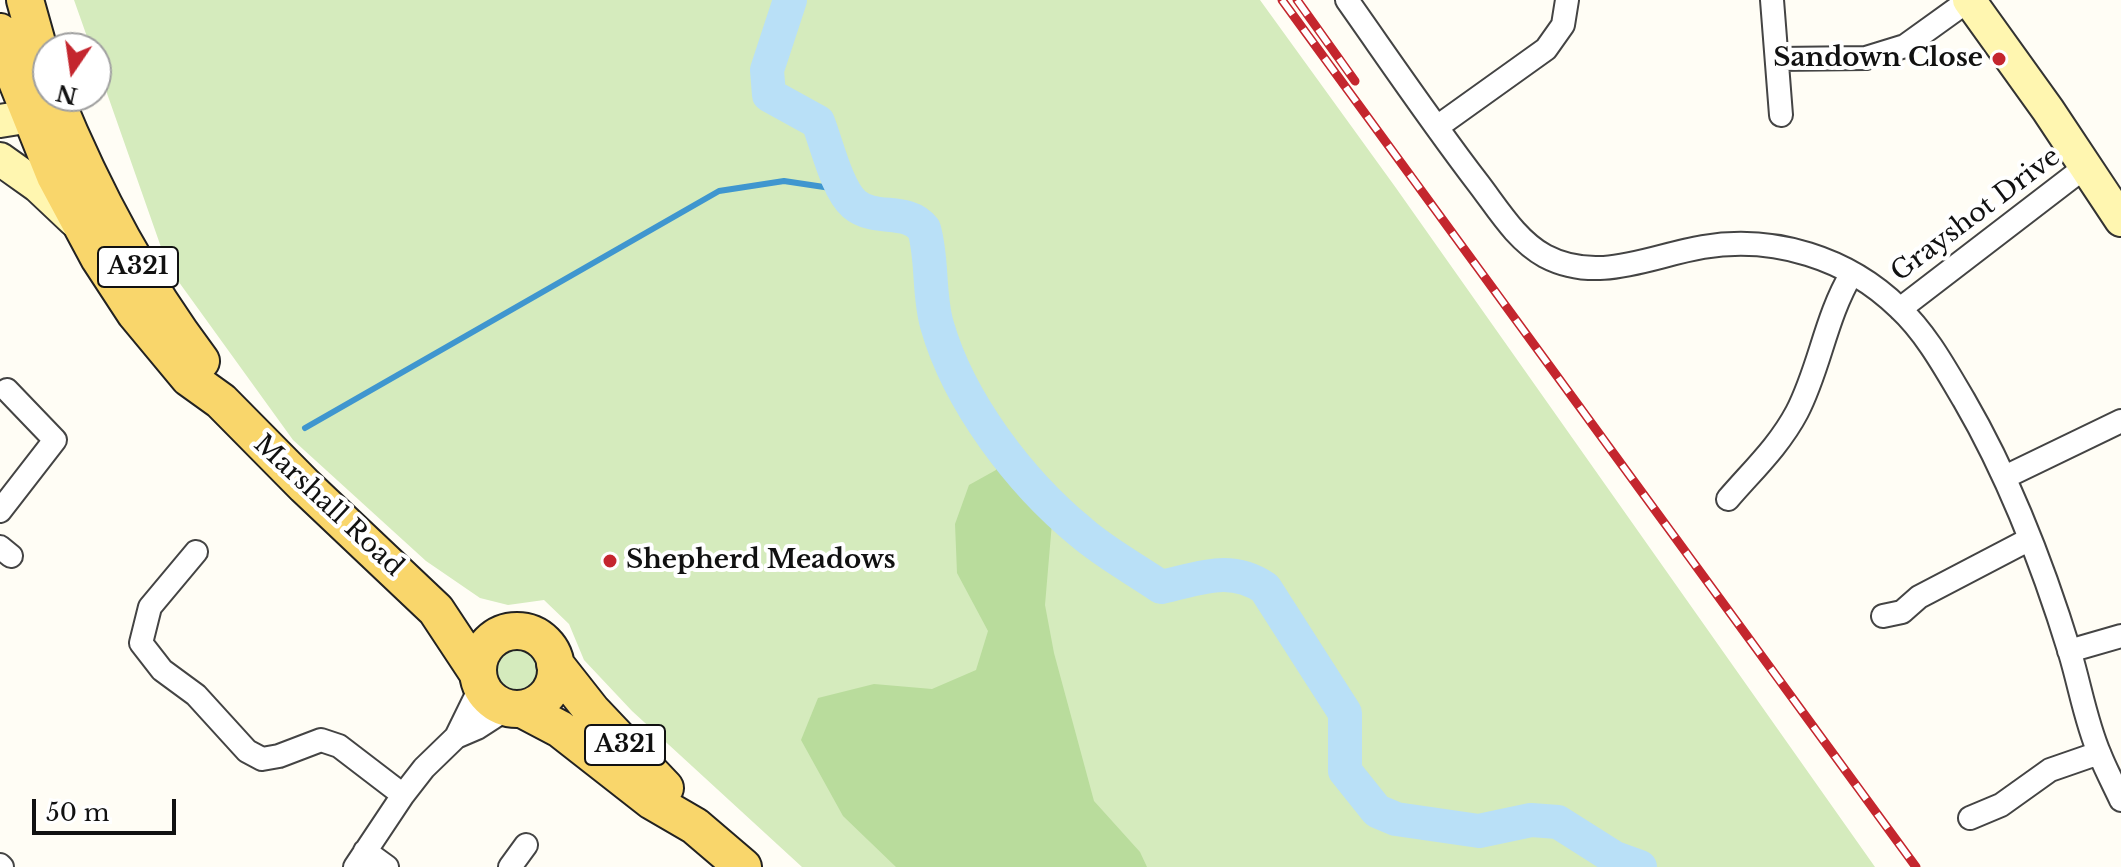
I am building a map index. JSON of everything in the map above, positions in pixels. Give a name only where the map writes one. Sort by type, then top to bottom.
[{"type":"main road","name":"Marshall Road","points":[[25,0],[32,46]]},
{"type":"main road","name":"Marshall Road","points":[[0,32],[6,82],[32,104]]},
{"type":"main road","name":"Marshall Road","points":[[42,112],[79,224],[118,289],[189,378],[221,401],[294,476],[436,610],[497,694],[560,729],[652,801],[695,826],[743,867]]},
{"type":"main road","name":"Marshall Road","points":[[42,112],[142,273],[214,378],[221,401]]},
{"type":"main road","name":"Marshall Road","points":[[436,610],[474,626],[504,633]]},
{"type":"main road","name":"A321","points":[[504,633],[526,632],[539,638],[550,649],[555,664]]},
{"type":"main road","points":[[504,633],[483,650],[497,694],[535,705],[547,695],[554,681],[555,664]]},
{"type":"main road","name":"Marshall Road","points":[[555,664],[592,711],[662,784],[695,826]]},
{"type":"street","points":[[1347,0],[1521,239],[1544,255],[1563,263],[1593,269],[1614,268],[1704,247],[1754,244],[1810,253],[1852,273],[1900,309],[1954,383],[2005,477],[2069,651],[2099,753],[2121,800]]},
{"type":"street","points":[[1437,127],[1546,49],[1563,25],[1567,0]]},
{"type":"street","points":[[1772,0],[1781,115]]},
{"type":"street","points":[[1778,59],[1866,58],[1905,46],[1969,0],[2121,220]]},
{"type":"street","points":[[0,146],[22,144],[42,112]]},
{"type":"street","points":[[0,159],[38,186],[79,224]]},
{"type":"street","name":"Grayshot Drive","points":[[1900,309],[2085,167]]},
{"type":"street","points":[[1728,499],[1777,446],[1799,409],[1837,298],[1852,273]]},
{"type":"street","points":[[0,511],[55,440],[7,390]]},
{"type":"street","points":[[2005,477],[2121,421]]},
{"type":"street","points":[[1883,616],[1902,612],[1919,597],[2030,539]]},
{"type":"street","points":[[196,552],[150,607],[141,643],[162,670],[196,695],[247,751],[262,759],[321,740],[339,746],[403,795]]},
{"type":"street","points":[[2069,651],[2121,636]]},
{"type":"street","points":[[456,737],[477,728],[497,694]]},
{"type":"street","points":[[387,867],[360,859],[424,768],[497,694]]},
{"type":"street","points":[[1970,818],[2001,805],[2050,770],[2099,753]]},
{"type":"street","points":[[510,867],[526,845]]},
{"type":"green space","name":"Shepherd Meadows","points":[[74,0],[1260,0],[1875,867],[802,867],[632,711],[584,660],[569,624],[544,600],[508,605],[480,598],[426,561],[293,440],[168,267],[112,108],[112,32],[85,32]]},
{"type":"green space","points":[[1000,430],[1054,499],[1045,605],[1054,653],[1094,801],[1140,852],[1147,867],[896,867],[843,816],[801,740],[818,698],[874,684],[932,689],[976,670],[988,631],[957,573],[955,524],[969,485],[996,470]]},
{"type":"green space","points":[[518,647],[536,655],[544,673],[536,691],[518,699],[500,691],[492,673],[500,655]]},
{"type":"waterway","points":[[790,0],[767,70],[769,95],[818,122],[838,178],[854,204],[871,212],[909,218],[924,229],[934,313],[960,383],[994,439],[1058,512],[1090,540],[1161,587],[1201,577],[1227,575],[1252,581],[1265,588],[1345,713],[1345,771],[1377,811],[1396,819],[1479,831],[1531,820],[1558,822],[1615,858],[1640,867]]},
{"type":"waterway","points":[[305,428],[719,191],[784,181],[844,190]]},
{"type":"railway","points":[[1282,0],[1916,867]]},
{"type":"railway","points":[[1297,0],[1355,81]]},
{"type":"place","name":"Sandown Close","points":[[1999,59]]},
{"type":"place","name":"Shepherd Meadows","points":[[610,561]]}]
